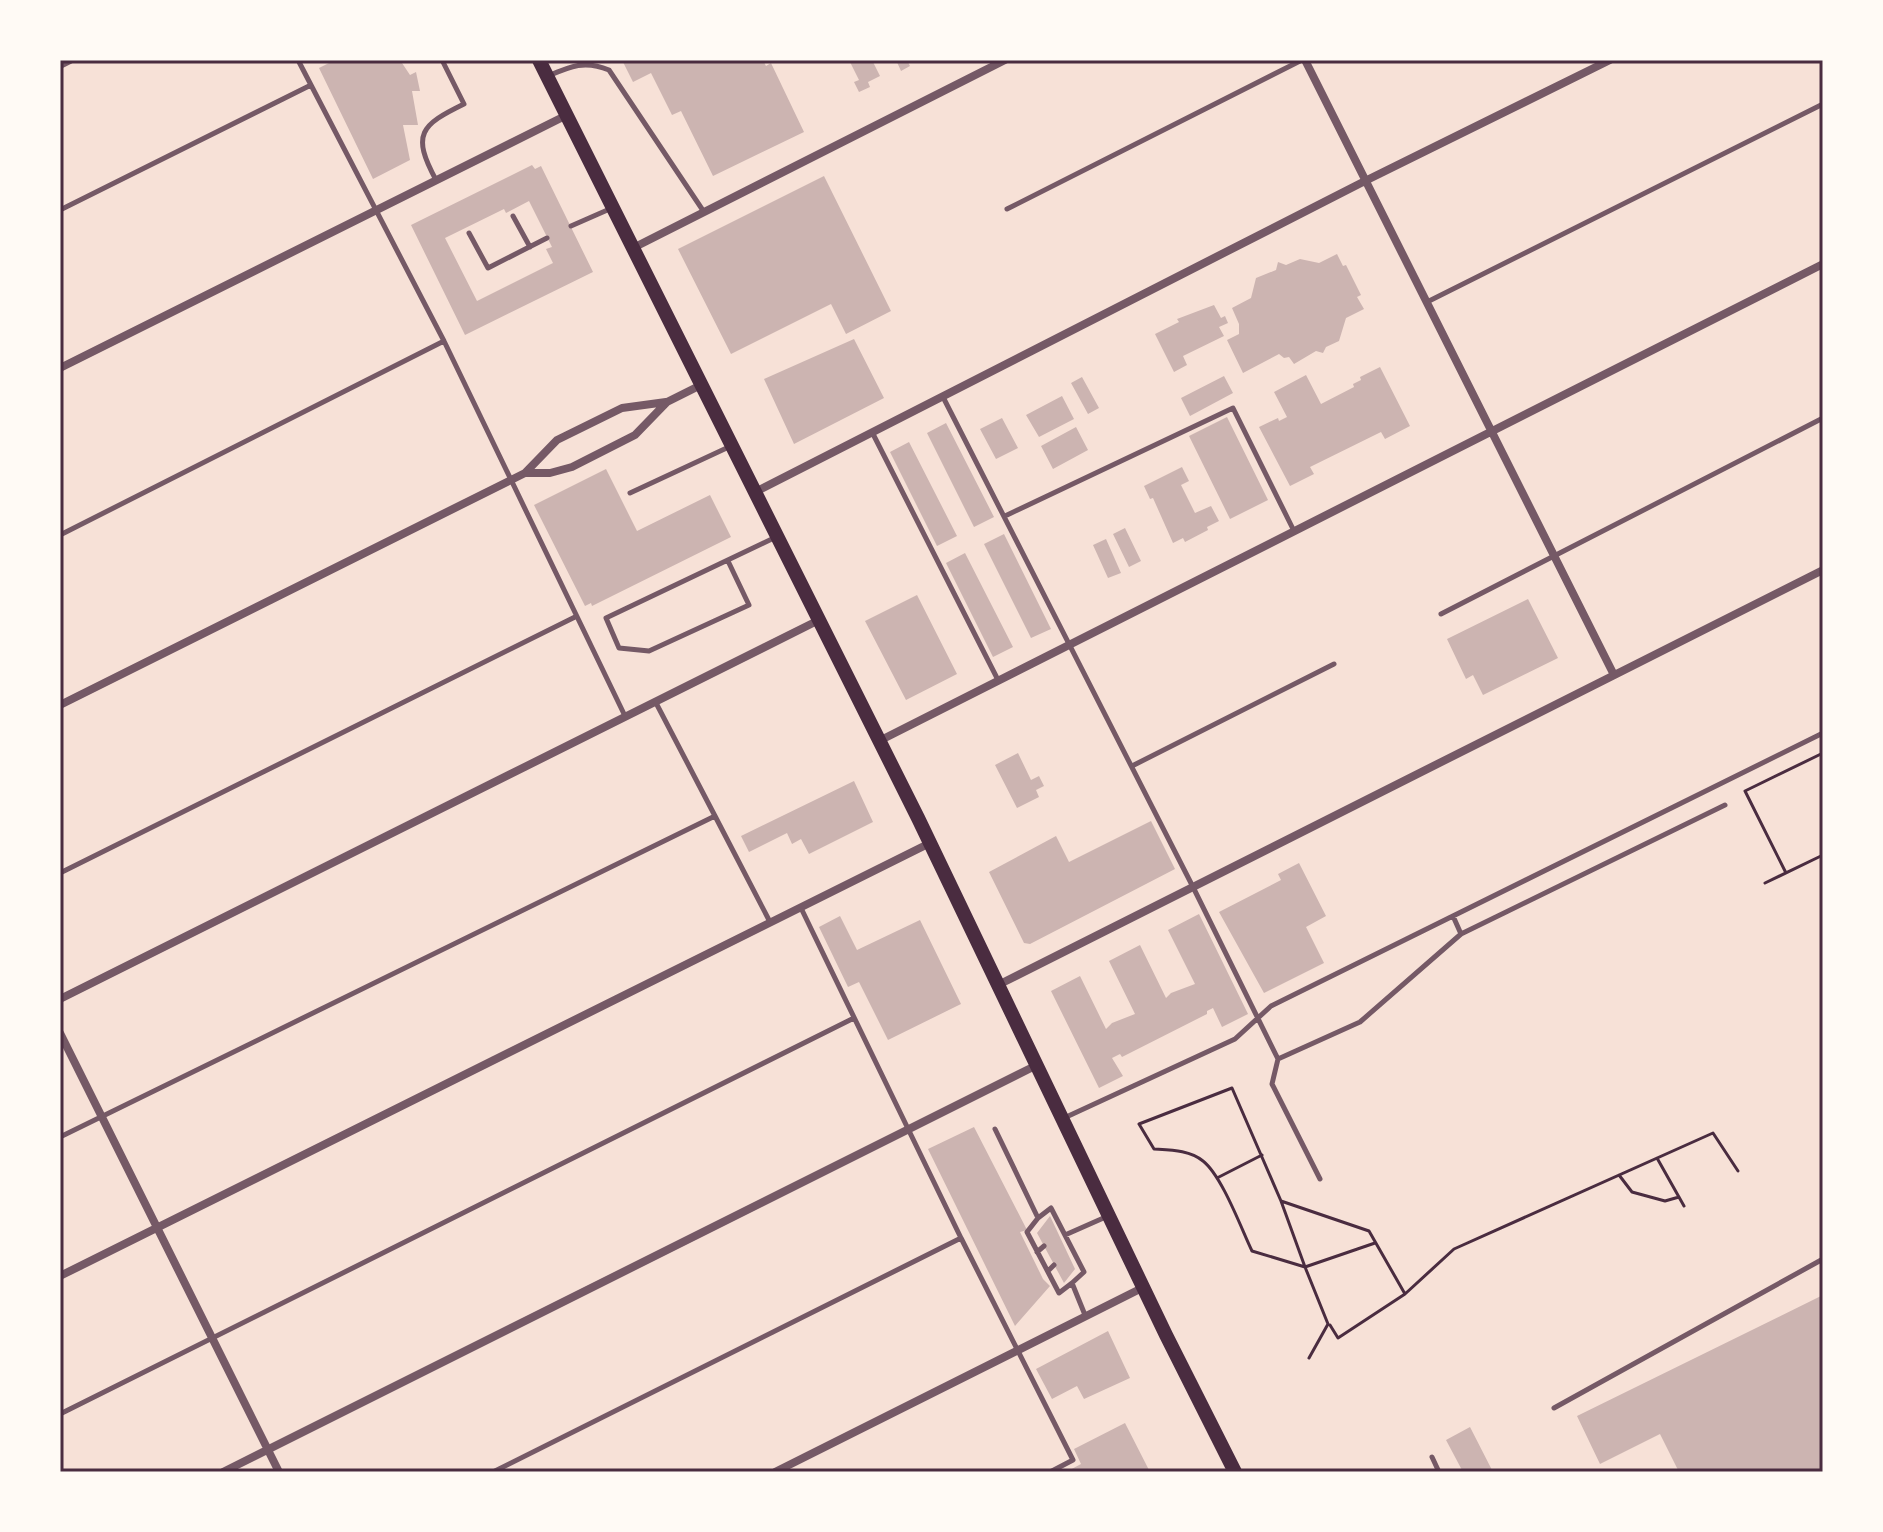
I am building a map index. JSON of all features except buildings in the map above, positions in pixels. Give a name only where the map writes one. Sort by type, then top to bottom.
[{"type":"main road","points":[[539,60],[930,843],[1235,1472]]},
{"type":"street","points":[[60,65],[70,60]]},
{"type":"street","points":[[633,248],[1005,60]]},
{"type":"street","points":[[1304,60],[1614,675]]},
{"type":"street","points":[[755,492],[1365,181],[1610,60]]},
{"type":"street","points":[[60,368],[567,115]]},
{"type":"street","points":[[879,741],[1823,264]]},
{"type":"street","points":[[60,705],[525,473],[557,440],[622,408],[667,402],[701,385]]},
{"type":"street","points":[[525,473],[550,473],[635,435],[667,402]]},
{"type":"street","points":[[997,985],[1823,570]]},
{"type":"street","points":[[60,999],[819,620]]},
{"type":"street","points":[[60,1276],[930,843]]},
{"type":"street","points":[[60,1033],[279,1472]]},
{"type":"street","points":[[223,1472],[1037,1065]]},
{"type":"street","points":[[775,1472],[1144,1287]]},
{"type":"lane","points":[[298,60],[444,341],[625,717]]},
{"type":"lane","points":[[436,181],[423,151],[423,133],[434,118],[464,104],[442,60]]},
{"type":"lane","points":[[1007,209],[1304,60]]},
{"type":"lane","points":[[547,76],[578,63],[594,64],[609,70],[704,212]]},
{"type":"lane","points":[[60,210],[311,85]]},
{"type":"lane","points":[[1427,303],[1823,104]]},
{"type":"lane","points":[[571,226],[613,207]]},
{"type":"lane","points":[[513,216],[530,247]]},
{"type":"lane","points":[[469,233],[488,268],[547,238]]},
{"type":"lane","points":[[60,535],[444,341]]},
{"type":"lane","points":[[943,396],[1278,1059],[1272,1084],[1320,1179]]},
{"type":"lane","points":[[1005,516],[1233,408],[1294,531]]},
{"type":"lane","points":[[1441,614],[1823,418]]},
{"type":"lane","points":[[872,432],[998,680]]},
{"type":"lane","points":[[630,493],[732,445]]},
{"type":"lane","points":[[728,561],[749,605],[649,651],[619,648],[606,618],[777,536]]},
{"type":"lane","points":[[60,873],[575,617]]},
{"type":"lane","points":[[1132,766],[1334,664]]},
{"type":"lane","points":[[655,701],[770,922]]},
{"type":"lane","points":[[1063,1119],[1235,1039],[1271,1006],[1823,733]]},
{"type":"lane","points":[[1278,1059],[1360,1022],[1461,934],[1725,805]]},
{"type":"lane","points":[[60,1137],[715,816]]},
{"type":"lane","points":[[800,907],[1073,1460],[1050,1472]]},
{"type":"lane","points":[[1453,916],[1461,934]]},
{"type":"lane","points":[[60,1414],[854,1018]]},
{"type":"lane","points":[[995,1129],[1038,1218]]},
{"type":"lane","points":[[1051,1208],[1058,1228],[1065,1235],[1069,1249],[1084,1272],[1059,1293],[1027,1232],[1038,1218],[1051,1208]]},
{"type":"lane","points":[[1065,1235],[1110,1215]]},
{"type":"lane","points":[[493,1472],[961,1238]]},
{"type":"lane","points":[[1037,1252],[1044,1246]]},
{"type":"lane","points":[[1554,1408],[1823,1259]]},
{"type":"lane","points":[[1048,1271],[1054,1265]]},
{"type":"lane","points":[[1072,1283],[1086,1316]]},
{"type":"lane","points":[[1432,1457],[1439,1472]]},
{"type":"path","points":[[1786,873],[1745,791],[1823,753]]},
{"type":"path","points":[[1765,883],[1823,855]]},
{"type":"path","points":[[1376,1243],[1305,1267],[1252,1251],[1217,1178],[1202,1159],[1179,1150],[1154,1149],[1139,1124],[1232,1088],[1281,1201],[1305,1267],[1328,1324],[1338,1338],[1405,1294],[1454,1249],[1713,1133],[1738,1171]]},
{"type":"path","points":[[1217,1178],[1262,1155]]},
{"type":"path","points":[[1657,1158],[1684,1206]]},
{"type":"path","points":[[1619,1175],[1632,1192],[1665,1201],[1679,1197]]},
{"type":"path","points":[[1281,1201],[1369,1231],[1405,1294]]},
{"type":"path","points":[[1309,1358],[1328,1324]]}]
